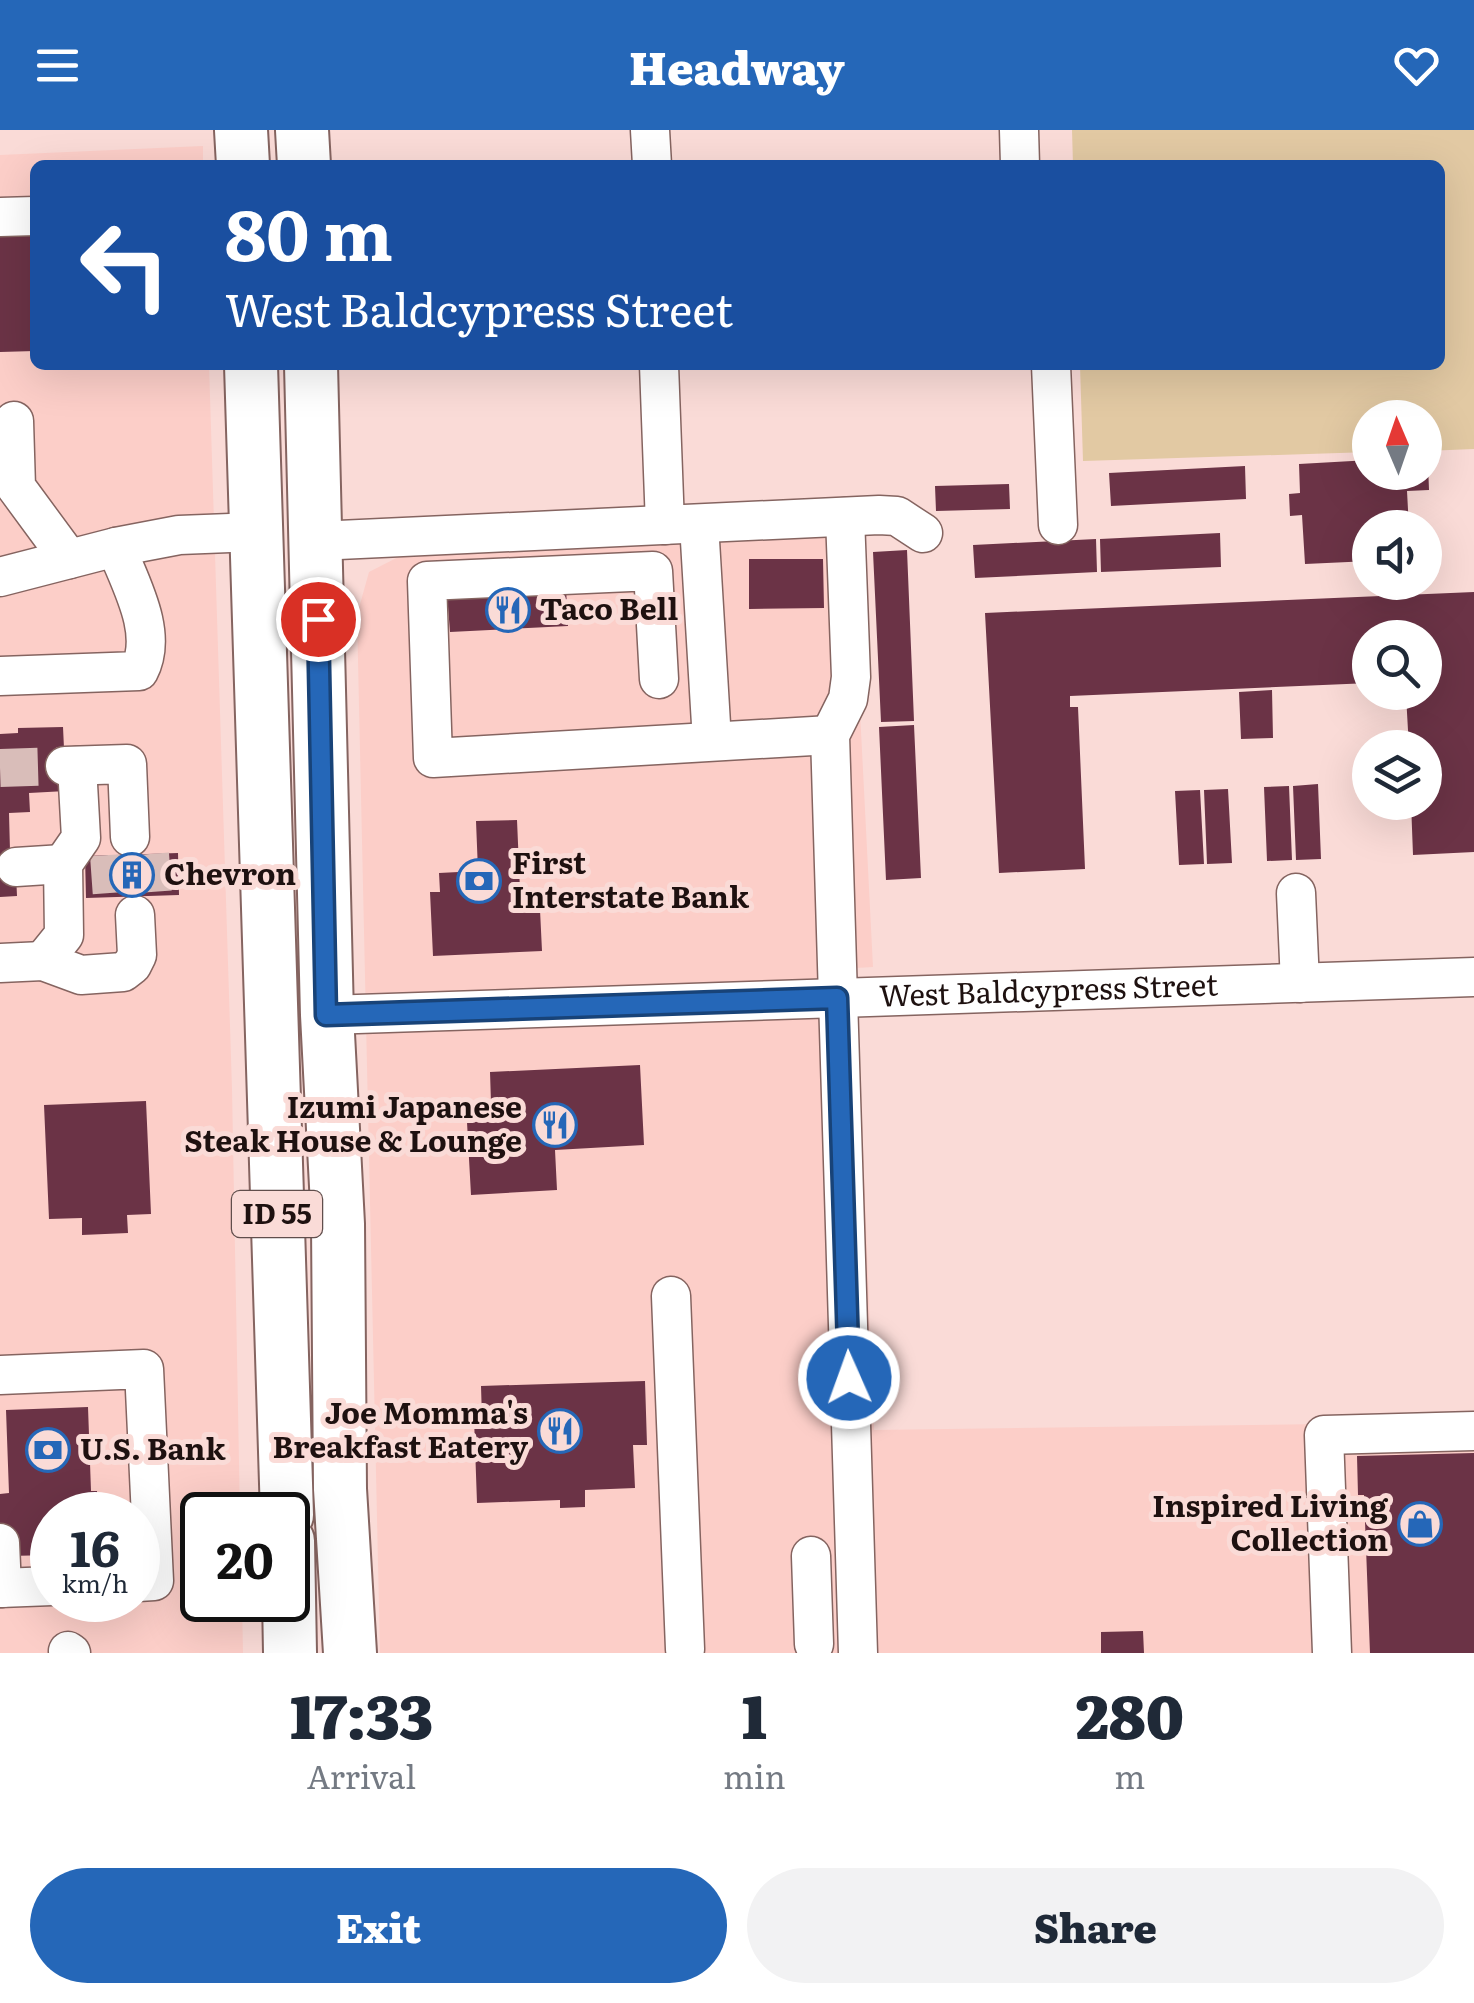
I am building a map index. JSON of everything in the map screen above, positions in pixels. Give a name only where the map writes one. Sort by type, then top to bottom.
[{"type":"highway","points":[[241,130],[242,160]]},
{"type":"highway","points":[[302,130],[304,160]]},
{"type":"highway","name":"ID 55","points":[[251,370],[286,1492]]},
{"type":"highway","name":"ID 55","points":[[310,370],[326,1015],[338,1224],[340,1489],[350,1653]]},
{"type":"highway","points":[[253,428],[282,532],[297,986],[326,1015]]},
{"type":"highway","points":[[270,1018],[305,1054],[317,1397],[340,1489]]},
{"type":"highway","points":[[289,1622],[290,1653]]},
{"type":"street","points":[[650,130],[652,160]]},
{"type":"street","points":[[1018,130],[1020,160]]},
{"type":"street","points":[[0,192],[30,191]]},
{"type":"street","points":[[0,217],[30,216]]},
{"type":"street","points":[[660,370],[712,741]]},
{"type":"street","points":[[1050,370],[1058,526]]},
{"type":"street","points":[[14,421],[16,487],[69,560]]},
{"type":"street","points":[[317,541],[897,516],[923,533]]},
{"type":"street","points":[[845,517],[850,677],[848,699],[830,735],[858,1653]]},
{"type":"street","points":[[0,578],[116,547],[179,535],[256,532]]},
{"type":"street","points":[[0,676],[139,671],[145,660],[146,632],[116,547]]},
{"type":"street","points":[[659,679],[653,571],[427,581],[433,758],[830,735]]},
{"type":"street","points":[[43,961],[64,935],[64,864],[80,838],[71,766],[127,764],[130,849]]},
{"type":"street","points":[[16,867],[64,864]]},
{"type":"street","points":[[1296,894],[1300,983]]},
{"type":"street","points":[[0,962],[43,961],[80,976],[123,972],[132,966],[137,955],[133,903]]},
{"type":"street","name":"West Baldcypress Street","points":[[326,1015],[1474,977]]},
{"type":"street","points":[[671,1296],[684,1649]]},
{"type":"street","points":[[0,1375],[144,1369],[150,1492]]},
{"type":"street","points":[[1332,1653],[1324,1435],[1474,1431]]},
{"type":"street","points":[[0,1543],[1,1588],[30,1587]]},
{"type":"street","points":[[811,1556],[814,1644]]},
{"type":"shaded area","points":[[1072,130],[1474,130],[1474,449],[1442,450],[1442,400],[1352,400],[1352,453],[1083,461],[1080,370],[1445,370],[1445,160],[1073,160]]},
{"type":"shaded area","points":[[203,146],[203,160],[30,160],[30,370],[209,370],[232,1089],[240,1492],[180,1492],[180,1622],[242,1622],[243,1653],[0,1653],[0,155]]},
{"type":"shaded area","points":[[851,534],[873,967],[856,968],[874,1430],[1474,1422],[1474,1653],[380,1653],[357,615],[369,572],[410,551]]},
{"type":"building","points":[[30,230],[30,351],[0,352],[0,232]]},
{"type":"building","points":[[1352,461],[1352,490],[1429,490],[1407,491],[1408,510],[1352,510],[1352,562],[1305,564],[1302,515],[1290,516],[1289,494],[1300,493],[1299,464]]},
{"type":"building","points":[[1245,466],[1246,499],[1111,506],[1109,473]]},
{"type":"building","points":[[1009,484],[1010,509],[936,511],[935,486]]},
{"type":"building","points":[[1220,533],[1221,567],[1101,572],[1100,539]]},
{"type":"building","points":[[1096,539],[1097,572],[975,578],[973,545]]},
{"type":"building","points":[[907,550],[914,721],[881,722],[873,552]]},
{"type":"building","points":[[749,559],[823,559],[824,608],[749,609]]},
{"type":"building","name":"Taco Bell","points":[[566,588],[568,626],[450,632],[447,594]]},
{"type":"building","points":[[1474,592],[1474,852],[1413,855],[1412,820],[1442,820],[1442,730],[1408,730],[1407,710],[1442,710],[1442,620],[1352,620],[1352,684],[1070,696],[1070,707],[1078,707],[1085,869],[999,873],[985,613],[1352,597],[1442,600],[1442,593]]},
{"type":"building","points":[[1272,690],[1273,738],[1241,739],[1239,692]]},
{"type":"building","points":[[914,725],[921,878],[886,880],[879,727]]},
{"type":"building","points":[[63,727],[66,791],[29,793],[30,812],[9,813],[17,896],[0,897],[0,734],[18,733],[18,728]]},
{"type":"building","points":[[1318,784],[1321,859],[1296,860],[1293,786]]},
{"type":"building","points":[[1289,786],[1292,860],[1267,861],[1264,787]]},
{"type":"building","points":[[1228,789],[1232,863],[1207,864],[1204,790]]},
{"type":"building","points":[[1200,790],[1204,864],[1179,865],[1175,791]]},
{"type":"building","name":"First Interstate Bank","points":[[517,820],[520,890],[539,889],[542,951],[433,956],[430,892],[440,892],[439,873],[478,871],[476,821]]},
{"type":"building","name":"Chevron","points":[[178,853],[179,895],[86,898],[85,856]]},
{"type":"building","name":"Izumi Japanese Steak House & Lounge","points":[[640,1065],[644,1145],[555,1150],[557,1190],[471,1195],[466,1104],[491,1103],[490,1072]]},
{"type":"building","points":[[146,1101],[151,1214],[127,1215],[128,1233],[82,1235],[82,1218],[49,1219],[44,1105]]},
{"type":"building","name":"Joe Momma's Breakfast Eatery","points":[[645,1381],[647,1445],[633,1445],[635,1488],[585,1490],[585,1507],[560,1508],[560,1500],[477,1503],[474,1418],[482,1418],[481,1386]]},
{"type":"building","name":"U.S. Bank","points":[[88,1407],[91,1491],[97,1492],[30,1492],[30,1556],[9,1556],[0,1530],[0,1494],[9,1493],[6,1410]]},
{"type":"building","points":[[1474,1453],[1474,1653],[1370,1653],[1364,1495],[1358,1495],[1357,1456]]},
{"type":"building","points":[[1143,1631],[1144,1653],[1101,1653],[1101,1632]]},
{"type":"tunnel","points":[[0,768],[65,766]]},
{"type":"tunnel","points":[[150,854],[153,895]]},
{"type":"tunnel","points":[[109,855],[112,897]]},
{"type":"place","name":"Taco Bell","points":[[508,610]]},
{"type":"place","name":"Chevron","points":[[132,875]]},
{"type":"place","name":"First Interstate Bank","points":[[479,881]]},
{"type":"place","name":"Izumi Japanese Steak House & Lounge","points":[[555,1125]]},
{"type":"place","name":"Joe Momma's Breakfast Eatery","points":[[560,1431]]},
{"type":"place","name":"U.S. Bank","points":[[48,1450]]},
{"type":"place","name":"Inspired Living Collection","points":[[1420,1524]]},
{"type":"route","points":[[318,619],[326,1015],[837,998],[849,1378]]}]
